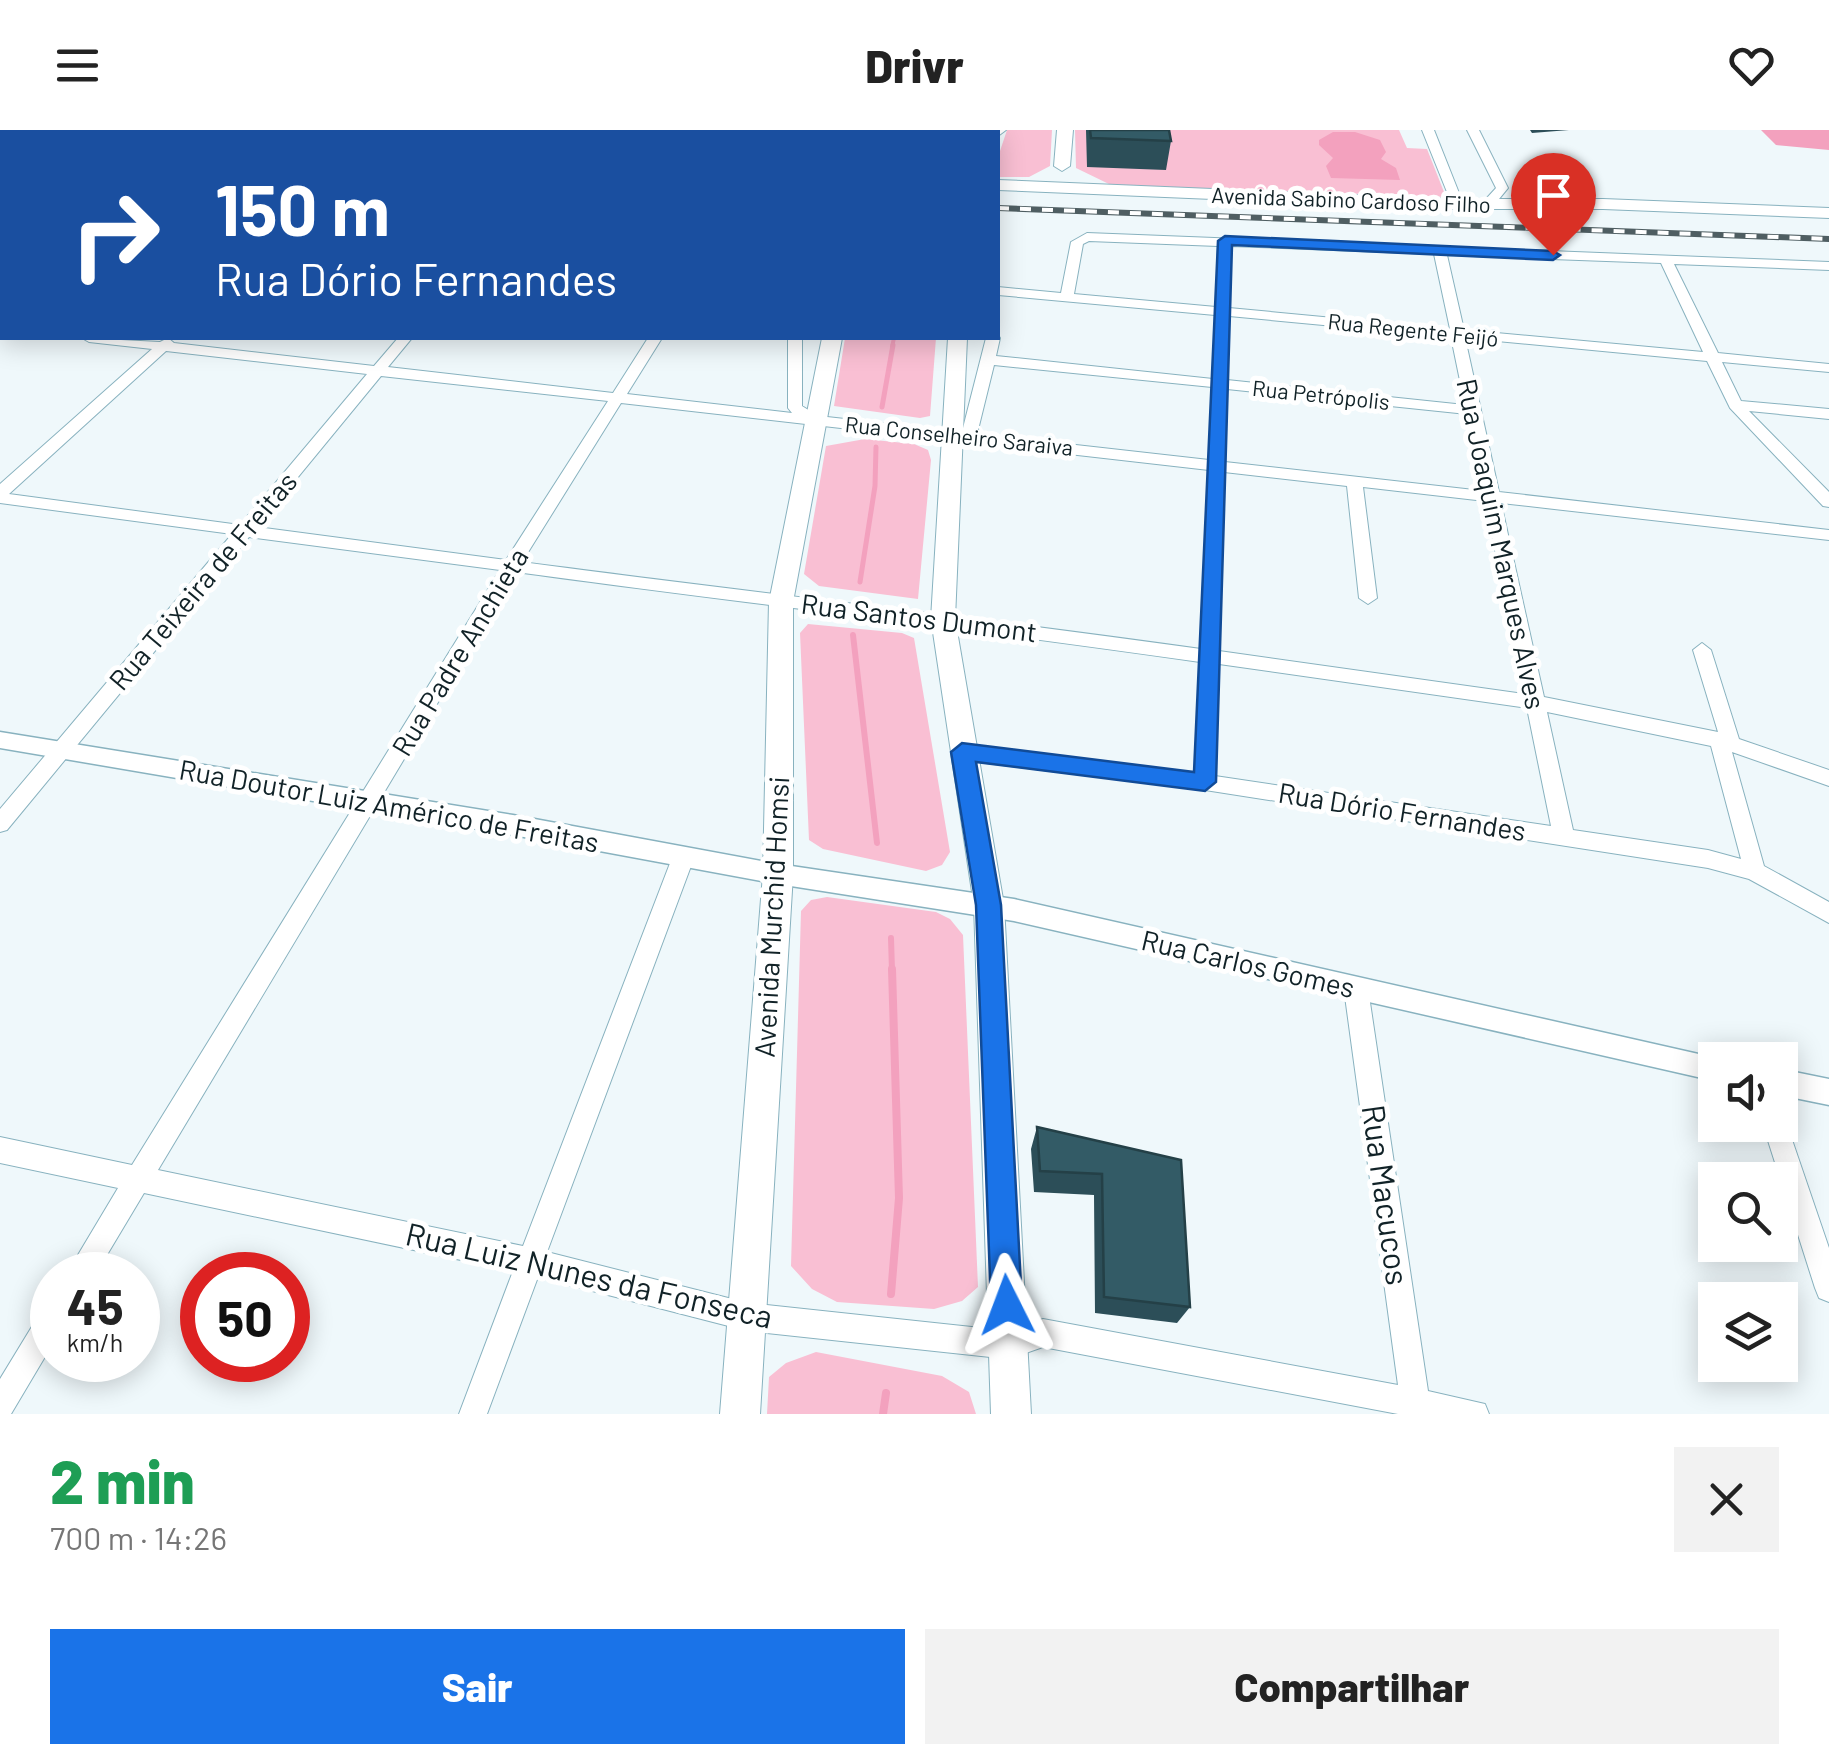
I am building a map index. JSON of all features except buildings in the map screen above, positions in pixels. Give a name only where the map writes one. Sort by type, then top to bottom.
[{"type":"main road","points":[[1003,185],[1043,179],[1062,166],[1065,130]]},
{"type":"main road","name":"Avenida Sabino Cardoso Filho","points":[[1062,166],[1078,179],[1114,192]]},
{"type":"main road","name":"Avenida Sabino Cardoso Filho","points":[[1003,185],[1448,204],[1495,200],[1829,213]]},
{"type":"main road","name":"Avenida Murchid Homsi","points":[[740,1414],[778,874],[781,602],[832,340]]},
{"type":"main road","points":[[956,340],[962,436],[943,619],[989,905],[1011,1414]]},
{"type":"street","points":[[1428,130],[1452,185],[1455,198],[1448,204]]},
{"type":"street","points":[[1452,185],[1495,200],[1502,188],[1473,130]]},
{"type":"street","points":[[1067,296],[1077,242],[1083,238],[1829,266]]},
{"type":"street","points":[[1205,782],[1225,241]]},
{"type":"street","name":"Rua Joaquim Marques Alves","points":[[1440,251],[1564,837]]},
{"type":"street","points":[[1666,260],[1735,405],[1829,502]]},
{"type":"street","name":"Rua Regente Feijó","points":[[1000,292],[1829,368]]},
{"type":"street","name":"Rua Conselheiro Saraiva","points":[[129,340],[616,400],[1829,535]]},
{"type":"street","name":"Rua Teixeira de Freitas","points":[[0,824],[403,340]]},
{"type":"street","name":"Rua Padre Anchieta","points":[[94,1252],[510,566],[654,340]]},
{"type":"street","points":[[795,340],[795,408],[817,422]]},
{"type":"street","points":[[962,436],[994,340]]},
{"type":"street","points":[[0,496],[169,342]]},
{"type":"street","name":"Rua Petrópolis","points":[[990,360],[1473,410]]},
{"type":"street","points":[[1735,405],[1829,414]]},
{"type":"street","points":[[1354,480],[1368,598]]},
{"type":"street","name":"Rua Santos Dumont","points":[[0,496],[781,602],[943,619],[1534,702],[1725,742],[1829,778]]},
{"type":"street","points":[[1702,650],[1755,872]]},
{"type":"street","name":"Rua Doutor Luiz Américo de Freitas","points":[[0,740],[778,874]]},
{"type":"street","name":"Rua Dório Fernandes","points":[[962,752],[1205,782],[1708,859],[1755,872],[1829,913]]},
{"type":"street","points":[[472,1414],[683,858]]},
{"type":"street","name":"Rua Carlos Gomes","points":[[778,874],[989,905],[1698,1064]]},
{"type":"street","name":"Rua Macucos","points":[[1356,989],[1414,1402]]},
{"type":"street","points":[[1798,1086],[1829,1092]]},
{"type":"street","points":[[1781,1142],[1829,1288]]},
{"type":"street","name":"Rua Luiz Nunes da Fonseca","points":[[0,1150],[532,1262],[748,1317],[1008,1345],[1043,1333],[1475,1414]]},
{"type":"street","points":[[0,1406],[30,1356]]},
{"type":"shaded area","points":[[1007,130],[1052,130],[1050,166],[1029,177],[1000,177],[1000,151]]},
{"type":"shaded area","points":[[1075,130],[1399,130],[1407,148],[1427,149],[1446,197],[1111,185],[1076,168]]},
{"type":"shaded area","points":[[1761,130],[1829,130],[1829,150],[1776,145]]},
{"type":"shaded area","points":[[1333,132],[1355,132],[1380,140],[1386,152],[1381,159],[1396,168],[1400,180],[1331,178],[1326,166],[1333,158],[1319,145],[1319,140]]},
{"type":"shaded area","points":[[845,340],[936,340],[930,416],[920,418],[834,406]]},
{"type":"shaded area","points":[[865,439],[914,444],[928,450],[931,460],[918,599],[819,586],[804,574],[826,446]]},
{"type":"shaded area","points":[[808,624],[902,633],[914,638],[950,852],[942,865],[926,871],[823,849],[809,840],[800,633]]},
{"type":"shaded area","points":[[827,897],[936,912],[950,919],[963,935],[978,1287],[962,1301],[934,1309],[837,1302],[812,1289],[791,1266],[801,911],[811,900]]},
{"type":"shaded area","points":[[816,1352],[942,1376],[969,1392],[976,1414],[767,1414],[769,1377],[786,1363]]},
{"type":"waterway","points":[[892,347],[894,340]]},
{"type":"waterway","points":[[882,407],[893,345]]},
{"type":"waterway","points":[[860,582],[875,486],[876,447]]},
{"type":"waterway","points":[[853,635],[877,843]]},
{"type":"waterway","points":[[891,938],[892,971]]},
{"type":"waterway","points":[[891,1294],[899,1198],[892,969]]},
{"type":"waterway","points":[[883,1414],[886,1393]]},
{"type":"railway","points":[[1000,208],[1829,239]]},
{"type":"route","points":[[1007,1305],[989,905],[962,752],[1205,782],[1225,241],[1553,255]]}]
